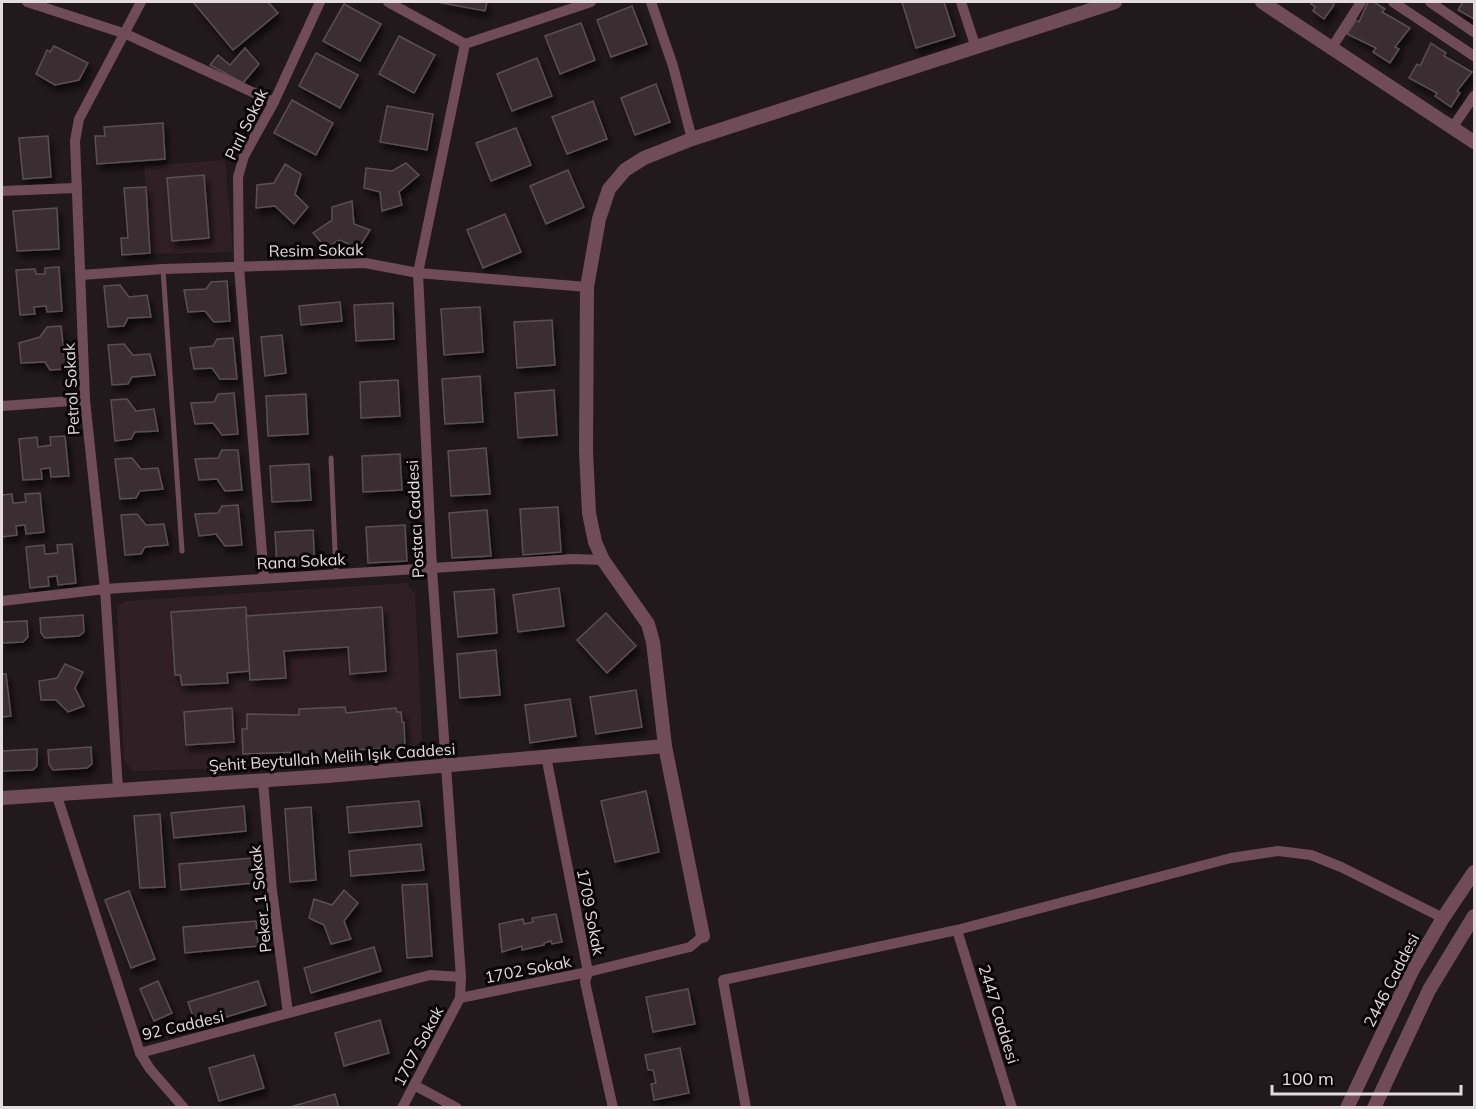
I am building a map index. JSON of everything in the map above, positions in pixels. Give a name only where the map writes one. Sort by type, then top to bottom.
[{"type":"street","points":[[27,2],[126,34],[274,102]]},
{"type":"street","name":"Petrol Sokak","points":[[118,789],[105,589],[85,400],[81,275],[75,188],[75,141],[79,119],[141,2]]},
{"type":"street","name":"Pırıl Sokak","points":[[264,579],[239,267],[238,177],[244,156],[274,102],[320,2]]},
{"type":"street","points":[[388,2],[465,44],[591,2]]},
{"type":"street","points":[[651,2],[673,66],[692,139]]},
{"type":"street","points":[[961,2],[975,45]]},
{"type":"street","points":[[703,936],[665,746],[653,642],[648,624],[603,560],[595,542],[589,513],[586,451],[587,287],[599,219],[609,189],[625,170],[644,158],[692,139],[975,45],[1115,2]]},
{"type":"street","points":[[1262,2],[1474,142]]},
{"type":"street","points":[[1331,48],[1361,2]]},
{"type":"street","points":[[1393,2],[1474,56]]},
{"type":"street","points":[[1430,2],[1474,32]]},
{"type":"street","name":"Postacı Caddesi","points":[[460,998],[432,569],[418,273],[465,44]]},
{"type":"street","points":[[1452,128],[1474,96]]},
{"type":"street","points":[[2,191],[75,188]]},
{"type":"street","name":"Resim Sokak","points":[[81,275],[163,269],[365,263],[418,273],[587,287]]},
{"type":"street","points":[[2,406],[85,400]]},
{"type":"street","name":"Rana Sokak","points":[[2,601],[105,589],[573,559],[603,560]]},
{"type":"street","name":"Şehit Beytullah Melih Işık Caddesi","points":[[2,798],[264,781],[665,746]]},
{"type":"street","name":"1709 Sokak","points":[[546,756],[588,972],[585,982],[613,1107]]},
{"type":"street","name":"Peker_1 Sokak","points":[[264,781],[272,891],[288,1013]]},
{"type":"street","name":"92 Caddesi","points":[[56,793],[140,1053],[430,975],[460,977]]},
{"type":"street","points":[[746,1107],[723,980],[957,930],[1231,858],[1278,851],[1311,855],[1341,867],[1443,918]]},
{"type":"street","name":"2446 Caddesi","points":[[1347,1107],[1412,972],[1443,918],[1474,872]]},
{"type":"street","points":[[1374,1107],[1429,990],[1474,916]]},
{"type":"street","name":"2447 Caddesi","points":[[957,930],[1012,1107]]},
{"type":"street","name":"1702 Sokak","points":[[460,998],[588,972],[690,947],[703,936]]},
{"type":"street","name":"1707 Sokak","points":[[402,1107],[460,998]]},
{"type":"street","points":[[140,1053],[150,1070],[184,1107]]},
{"type":"street","points":[[414,1086],[457,1107]]},
{"type":"lane","points":[[163,269],[182,552]]},
{"type":"lane","points":[[331,458],[336,574]]},
{"type":"shaded area","points":[[225,160],[233,252],[151,254],[144,166]]},
{"type":"shaded area","points":[[407,583],[415,594],[422,740],[398,762],[133,771],[124,760],[117,607],[126,601]]},
{"type":"building","points":[[193,2],[268,2],[278,13],[233,50]]},
{"type":"building","points":[[437,2],[487,2],[485,11]]},
{"type":"building","points":[[902,2],[944,2],[955,36],[916,48]]},
{"type":"building","points":[[1313,2],[1333,2],[1334,5],[1324,19],[1313,11],[1315,7],[1311,4]]},
{"type":"building","points":[[1368,2],[1374,2],[1385,9],[1382,12],[1410,28],[1395,47],[1399,49],[1390,63],[1373,52],[1376,48],[1347,34],[1356,20],[1359,22]]},
{"type":"building","points":[[1463,2],[1474,2],[1474,19],[1458,10]]},
{"type":"building","points":[[344,4],[381,24],[360,61],[323,41]]},
{"type":"building","points":[[632,6],[647,44],[611,57],[597,20]]},
{"type":"building","points":[[581,23],[595,60],[560,74],[545,36]]},
{"type":"building","points":[[399,36],[435,55],[414,93],[379,74]]},
{"type":"building","points":[[1431,43],[1446,53],[1444,56],[1472,72],[1457,91],[1460,93],[1451,107],[1435,96],[1437,93],[1409,78],[1417,64],[1420,66]]},
{"type":"building","points":[[54,46],[88,63],[79,80],[55,85],[36,74],[47,50],[50,52]]},
{"type":"building","points":[[245,48],[259,64],[243,83],[210,65],[218,55],[230,65]]},
{"type":"building","points":[[316,53],[358,75],[340,108],[299,86]]},
{"type":"building","points":[[537,58],[552,96],[512,111],[497,74]]},
{"type":"building","points":[[656,84],[670,122],[635,135],[621,98]]},
{"type":"building","points":[[292,100],[333,123],[316,155],[274,133]]},
{"type":"building","points":[[593,101],[607,139],[567,154],[552,117]]},
{"type":"building","points":[[387,106],[433,114],[427,150],[380,142]]},
{"type":"building","points":[[163,123],[165,159],[97,164],[95,136],[105,136],[104,127]]},
{"type":"building","points":[[516,128],[531,165],[491,181],[476,143]]},
{"type":"building","points":[[48,136],[51,177],[23,179],[19,138]]},
{"type":"building","points":[[406,163],[419,175],[399,192],[402,205],[382,211],[380,192],[364,188],[366,168],[392,171]]},
{"type":"building","points":[[285,164],[301,174],[295,194],[308,207],[294,224],[275,206],[256,208],[257,185],[274,183]]},
{"type":"building","points":[[568,170],[584,207],[546,224],[530,186]]},
{"type":"building","points":[[204,175],[209,238],[172,241],[167,178]]},
{"type":"building","points":[[146,187],[150,253],[122,255],[121,238],[128,238],[124,188]]},
{"type":"building","points":[[352,201],[354,224],[370,230],[359,248],[339,240],[326,248],[313,233],[332,220],[332,207]]},
{"type":"building","points":[[57,208],[59,249],[17,251],[13,211]]},
{"type":"building","points":[[505,214],[521,252],[483,268],[467,230]]},
{"type":"building","points":[[59,267],[62,311],[47,312],[46,306],[34,307],[35,314],[20,315],[16,270],[35,269],[36,274],[45,274],[45,268]]},
{"type":"building","points":[[227,281],[230,321],[214,322],[205,311],[188,312],[184,290],[206,289],[211,282]]},
{"type":"building","points":[[120,285],[129,297],[147,295],[151,317],[128,318],[124,326],[108,327],[104,286]]},
{"type":"building","points":[[340,302],[342,321],[301,325],[299,306]]},
{"type":"building","points":[[393,303],[394,339],[356,341],[354,305]]},
{"type":"building","points":[[480,307],[483,352],[444,355],[441,309]]},
{"type":"building","points":[[552,320],[555,365],[517,368],[514,322]]},
{"type":"building","points":[[61,326],[66,369],[50,370],[45,362],[21,363],[19,343],[40,337],[47,327]]},
{"type":"building","points":[[282,335],[286,373],[265,376],[261,337]]},
{"type":"building","points":[[233,338],[237,379],[220,379],[212,368],[194,369],[190,348],[213,346],[217,339]]},
{"type":"building","points":[[124,344],[133,355],[150,354],[155,375],[132,377],[128,384],[112,385],[108,345]]},
{"type":"building","points":[[480,376],[483,422],[445,424],[442,379]]},
{"type":"building","points":[[398,380],[400,416],[361,418],[360,382]]},
{"type":"building","points":[[554,390],[557,435],[518,438],[515,393]]},
{"type":"building","points":[[234,393],[238,434],[222,435],[213,423],[195,424],[191,403],[214,402],[218,394]]},
{"type":"building","points":[[306,394],[308,434],[268,436],[266,396]]},
{"type":"building","points":[[127,399],[136,411],[154,409],[158,431],[135,432],[131,439],[115,441],[111,400]]},
{"type":"building","points":[[65,436],[69,476],[51,477],[50,468],[41,469],[42,479],[23,480],[19,439],[37,437],[38,447],[51,445],[50,437]]},
{"type":"building","points":[[486,448],[490,494],[451,496],[448,451]]},
{"type":"building","points":[[222,450],[238,450],[242,490],[225,491],[217,479],[199,480],[195,459],[218,458]]},
{"type":"building","points":[[400,454],[402,490],[363,492],[362,456]]},
{"type":"building","points":[[132,458],[141,469],[158,468],[163,489],[140,491],[136,498],[120,499],[115,459]]},
{"type":"building","points":[[309,464],[311,500],[272,502],[270,466]]},
{"type":"building","points":[[40,493],[44,532],[26,534],[25,525],[16,526],[17,535],[2,537],[2,495],[12,494],[13,503],[26,502],[25,494]]},
{"type":"building","points":[[238,505],[242,545],[225,546],[216,534],[199,536],[195,514],[218,513],[222,506]]},
{"type":"building","points":[[558,507],[561,552],[523,555],[520,509]]},
{"type":"building","points":[[487,510],[491,556],[452,558],[449,513]]},
{"type":"building","points":[[137,514],[146,525],[164,524],[168,545],[145,547],[141,554],[125,555],[121,515]]},
{"type":"building","points":[[405,525],[407,561],[368,563],[366,527]]},
{"type":"building","points":[[313,530],[315,566],[277,568],[275,532]]},
{"type":"building","points":[[72,544],[76,583],[58,585],[57,576],[48,577],[49,586],[30,588],[26,547],[44,545],[45,554],[58,553],[57,545]]},
{"type":"building","points":[[559,588],[564,626],[518,632],[513,595]]},
{"type":"building","points":[[494,589],[497,633],[458,637],[454,592]]},
{"type":"building","points":[[246,607],[250,671],[227,673],[228,683],[182,685],[180,675],[175,675],[171,612]]},
{"type":"building","points":[[382,607],[386,671],[350,674],[348,647],[284,651],[286,678],[250,680],[246,616]]},
{"type":"building","points":[[606,613],[636,646],[607,673],[577,640]]},
{"type":"building","points":[[83,615],[84,632],[79,636],[45,638],[41,633],[40,618]]},
{"type":"building","points":[[27,621],[28,637],[23,642],[2,643],[2,622]]},
{"type":"building","points":[[496,650],[500,695],[460,698],[457,654]]},
{"type":"building","points":[[65,664],[83,672],[75,688],[84,706],[68,712],[56,700],[41,700],[39,681],[57,678]]},
{"type":"building","points":[[2,674],[6,674],[11,716],[2,717]]},
{"type":"building","points":[[636,690],[642,727],[596,734],[590,697]]},
{"type":"building","points":[[570,699],[576,736],[530,743],[525,705]]},
{"type":"building","points":[[345,707],[346,713],[396,708],[397,712],[401,712],[402,722],[404,722],[405,748],[347,750],[347,756],[301,758],[301,752],[243,754],[242,729],[247,729],[247,714],[299,715],[299,709]]},
{"type":"building","points":[[232,708],[234,742],[186,745],[184,712]]},
{"type":"building","points":[[91,747],[92,764],[87,768],[53,770],[49,764],[48,750]]},
{"type":"building","points":[[37,749],[37,766],[33,770],[2,771],[2,751]]},
{"type":"building","points":[[646,791],[659,852],[615,862],[601,801]]},
{"type":"building","points":[[419,801],[422,826],[349,833],[347,807]]},
{"type":"building","points":[[244,806],[246,831],[174,838],[171,813]]},
{"type":"building","points":[[311,807],[316,880],[290,882],[285,809]]},
{"type":"building","points":[[160,814],[165,887],[140,888],[134,816]]},
{"type":"building","points":[[421,844],[424,870],[351,876],[349,851]]},
{"type":"building","points":[[252,858],[254,883],[181,890],[179,864]]},
{"type":"building","points":[[427,884],[432,956],[407,958],[402,885]]},
{"type":"building","points":[[344,890],[358,903],[344,921],[351,939],[331,944],[324,925],[309,918],[314,899],[332,905]]},
{"type":"building","points":[[129,891],[155,959],[131,968],[105,900]]},
{"type":"building","points":[[556,914],[562,942],[552,944],[551,941],[522,950],[522,946],[502,952],[499,924],[523,919],[524,924],[533,922],[532,918]]},
{"type":"building","points":[[256,921],[258,946],[185,953],[183,927]]},
{"type":"building","points":[[374,947],[381,971],[311,993],[304,968]]},
{"type":"building","points":[[158,981],[172,1013],[154,1021],[140,989]]},
{"type":"building","points":[[258,981],[266,1005],[196,1026],[188,1002]]},
{"type":"building","points":[[688,989],[695,1024],[653,1032],[646,997]]},
{"type":"building","points":[[380,1020],[389,1053],[344,1066],[335,1033]]},
{"type":"building","points":[[680,1048],[689,1093],[654,1100],[651,1084],[656,1083],[653,1070],[648,1070],[645,1055]]},
{"type":"building","points":[[254,1055],[264,1088],[219,1101],[209,1068]]},
{"type":"building","points":[[335,1094],[339,1108],[290,1108],[290,1107]]}]
